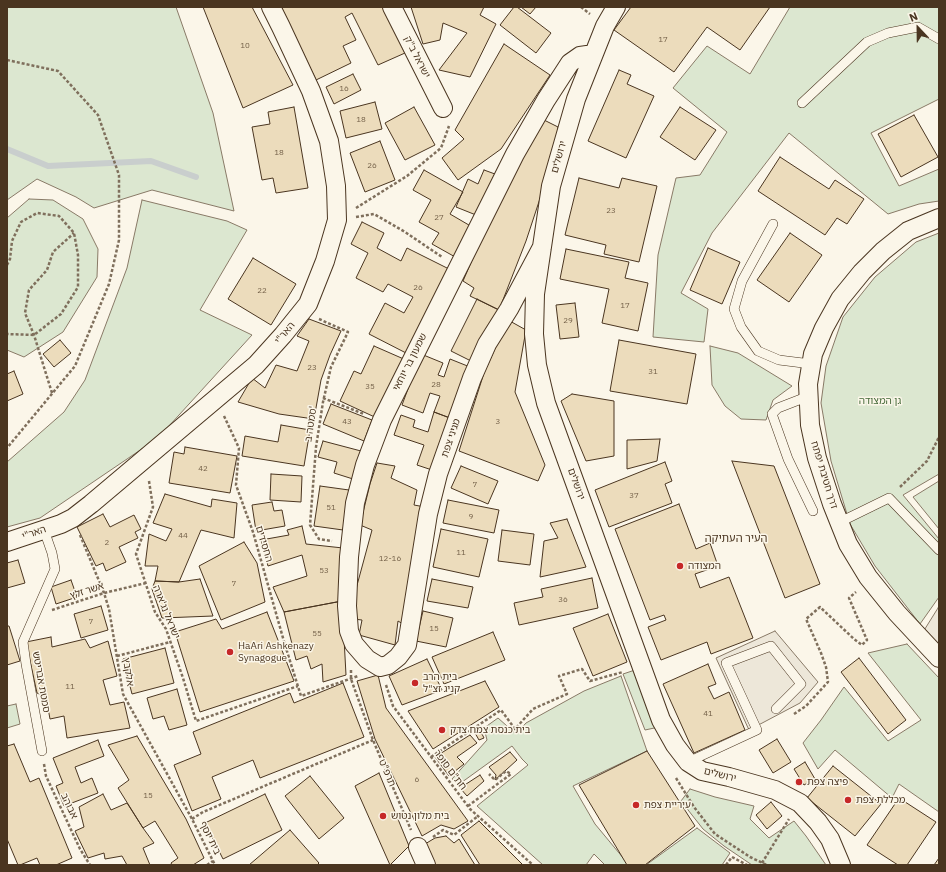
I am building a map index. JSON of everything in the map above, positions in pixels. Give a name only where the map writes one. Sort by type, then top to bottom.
[{"type":"street","name":"האר\"י","points":[[7,542],[61,524],[73,518],[91,504],[256,365],[308,304],[325,261],[337,220],[336,186],[329,141],[311,91],[271,7]]},
{"type":"street","name":"ישראל ב\"ק","points":[[392,7],[443,108]]},
{"type":"street","name":"ירושלים","points":[[616,7],[605,26],[576,99],[551,186],[535,294],[534,334],[537,365],[546,403],[661,720],[675,745],[688,762],[702,771],[775,790],[800,803],[818,822],[830,839],[841,865]]},
{"type":"street","name":"שמעון בר יוחאי","points":[[380,667],[367,658],[354,644],[349,632],[347,606],[355,503],[365,464],[382,420],[516,154],[546,100],[570,63],[580,56],[587,55],[592,58]]},
{"type":"street","name":"דרך חטיבת יפתח","points":[[939,218],[908,231],[883,251],[862,272],[840,299],[824,328],[813,354],[808,384],[810,425],[817,458],[832,504],[848,544],[868,577],[897,613],[939,658]]},
{"type":"street","name":"מגיני צפת","points":[[380,667],[388,665],[398,658],[407,645],[428,514],[438,474],[472,378],[488,344],[542,247]]},
{"type":"street","points":[[418,847],[426,865]]},
{"type":"lane","points":[[802,103],[867,42],[888,33],[918,27],[939,39]]},
{"type":"lane","points":[[772,224],[742,281],[734,309],[741,327],[758,351],[779,360],[811,364]]},
{"type":"lane","points":[[809,396],[778,408],[772,414],[788,459],[813,511]]},
{"type":"lane","points":[[840,522],[889,498],[939,550]]},
{"type":"lane","name":"סמטת אבריטש","points":[[42,751],[23,642],[55,569],[52,553],[44,530]]},
{"type":"lane","points":[[688,762],[756,730],[726,662],[771,646],[801,684],[776,709]]},
{"type":"path","points":[[7,60],[58,71],[98,115],[119,175],[119,240],[109,284],[75,366],[7,448]]},
{"type":"path","points":[[337,220],[407,176],[441,148],[450,126],[443,108]]},
{"type":"path","points":[[7,265],[10,259],[12,241],[21,222],[37,213],[59,216],[74,233],[78,255],[78,286],[61,314],[34,335],[7,334]]},
{"type":"path","points":[[337,220],[374,214],[405,232],[458,268]]},
{"type":"path","points":[[52,393],[34,335],[25,313],[29,290],[47,270],[53,252],[74,233]]},
{"type":"path","name":"סמטה ב'","points":[[302,311],[348,332],[331,367],[323,398],[316,447],[310,525],[319,539],[351,543]]},
{"type":"path","points":[[323,398],[382,420]]},
{"type":"path","name":"החסידים","points":[[216,400],[239,448],[236,485],[253,532],[301,696],[352,679]]},
{"type":"path","points":[[889,498],[927,461],[939,437]]},
{"type":"path","name":"ישראל נג'ארה","points":[[145,458],[153,507],[136,554],[156,612],[166,629],[196,721],[298,686]]},
{"type":"path","name":"אלקבץ","points":[[73,518],[104,593],[109,609],[123,694],[192,819]]},
{"type":"path","name":"אשר זלץ","points":[[34,616],[104,593],[146,583]]},
{"type":"path","points":[[789,718],[806,706],[828,682],[826,667],[806,619],[820,607],[862,645],[867,640],[849,598],[857,592]]},
{"type":"path","points":[[117,656],[170,642]]},
{"type":"path","name":"חת\"ם סופר","points":[[380,667],[393,706],[468,806],[533,865]]},
{"type":"path","points":[[431,757],[501,710],[515,729],[533,709],[567,694],[559,676],[582,669],[590,681],[642,667]]},
{"type":"path","name":"תרפ\"ט","points":[[352,679],[373,740],[418,847]]},
{"type":"path","points":[[192,819],[203,812],[373,740]]},
{"type":"path","points":[[675,745],[676,779],[694,807],[715,834],[750,857],[767,865]]},
{"type":"path","name":"אבוהב","points":[[42,751],[46,776],[80,849],[90,865]]},
{"type":"path","points":[[468,806],[511,774],[506,771],[496,780],[489,774]]},
{"type":"path","points":[[762,863],[800,803]]},
{"type":"path","points":[[418,847],[443,830],[454,835],[478,816]]},
{"type":"path","name":"בית יוסף","points":[[192,819],[215,865]]},
{"type":"path","points":[[726,865],[732,857],[747,865]]},
{"type":"path","points":[[207,865],[213,862]]},
{"type":"green space","points":[[7,7],[176,7],[213,113],[234,211],[152,190],[94,208],[76,197],[37,179],[7,200]]},
{"type":"green space","points":[[790,7],[939,7],[939,99],[871,133],[899,186],[939,169],[939,201],[919,204],[888,214],[789,133],[712,233],[681,293],[708,309],[704,342],[653,337],[658,255],[676,178],[700,175],[727,132],[673,88],[707,46],[750,74]]},
{"type":"green space","points":[[29,199],[53,200],[83,219],[98,249],[97,277],[63,332],[24,357],[7,350],[7,218]]},
{"type":"green space","points":[[142,200],[227,221],[247,230],[200,310],[252,335],[158,438],[40,518],[7,527],[7,462],[64,412],[85,380],[127,268]]},
{"type":"green space","name":"גן המצודה","points":[[939,233],[939,474],[903,495],[939,539],[939,597],[920,624],[875,566],[850,524],[831,461],[821,403],[826,366],[843,317],[875,277],[916,242]]},
{"type":"green space","points":[[710,346],[738,353],[792,386],[773,400],[766,420],[741,419],[725,406],[712,385]]},
{"type":"green space","points":[[939,481],[939,529],[913,497]]},
{"type":"green space","points":[[907,644],[939,678],[939,812],[899,784],[892,798],[835,750],[818,769],[803,743],[844,687],[888,741],[921,720],[868,653]]},
{"type":"green space","points":[[638,669],[659,727],[645,730],[623,674]]},
{"type":"green space","points":[[621,676],[647,751],[573,786],[595,824],[629,865],[605,865],[594,854],[586,865],[543,865],[477,806],[528,765],[512,746],[458,785],[452,779],[487,740],[484,728],[498,718],[516,734],[526,723],[584,691]]},
{"type":"green space","points":[[16,704],[20,724],[7,728],[7,706]]},
{"type":"green space","points":[[690,789],[715,797],[754,806],[750,819],[769,838],[794,821],[826,865],[752,865],[724,846],[703,829],[681,801]]},
{"type":"green space","points":[[697,828],[730,853],[722,865],[646,865]]},
{"type":"shaded area","points":[[938,608],[939,609],[939,649],[923,632]]},
{"type":"shaded area","points":[[775,631],[818,682],[800,703],[749,730],[716,658]]},
{"type":"building","points":[[203,7],[252,7],[293,85],[243,108]]},
{"type":"building","points":[[281,7],[383,7],[405,53],[378,65],[352,13],[345,17],[356,40],[343,46],[351,63],[316,80]]},
{"type":"building","points":[[411,7],[484,7],[480,15],[496,24],[470,77],[439,70],[467,33],[443,23],[440,40],[423,44]]},
{"type":"building","points":[[514,7],[517,7],[551,33],[536,53],[500,25]]},
{"type":"building","points":[[521,7],[536,7],[530,14]]},
{"type":"building","points":[[631,7],[770,7],[740,50],[707,27],[674,72],[614,30]]},
{"type":"building","points":[[504,44],[550,75],[501,149],[458,180],[442,158],[464,139],[455,130]]},
{"type":"building","points":[[619,70],[631,75],[627,84],[654,96],[626,158],[588,141]]},
{"type":"building","points":[[353,74],[361,90],[334,104],[326,87]]},
{"type":"building","points":[[375,102],[382,129],[346,138],[340,111]]},
{"type":"building","points":[[294,107],[308,188],[276,193],[273,178],[262,180],[252,127],[270,124],[268,112]]},
{"type":"building","points":[[414,107],[435,145],[405,160],[385,123]]},
{"type":"building","points":[[680,107],[716,130],[695,160],[660,137]]},
{"type":"building","points":[[914,115],[938,157],[901,177],[878,134]]},
{"type":"building","points":[[542,119],[558,127],[558,144],[526,241],[499,310],[470,296],[474,288],[463,281],[505,184]]},
{"type":"building","points":[[380,141],[395,180],[365,192],[350,153]]},
{"type":"building","points":[[780,157],[829,189],[835,180],[864,199],[847,224],[837,218],[825,235],[758,191]]},
{"type":"building","points":[[424,170],[463,192],[450,214],[474,228],[457,258],[432,244],[439,233],[419,222],[431,200],[413,190]]},
{"type":"building","points":[[484,170],[495,174],[476,215],[456,207],[468,179],[478,184]]},
{"type":"building","points":[[579,178],[619,188],[622,178],[657,186],[639,262],[604,254],[606,245],[565,235]]},
{"type":"building","points":[[362,222],[384,233],[377,248],[401,261],[407,248],[451,270],[408,354],[369,334],[385,303],[404,313],[413,297],[388,284],[383,292],[356,278],[368,253],[351,244]]},
{"type":"building","points":[[790,233],[822,255],[789,302],[757,280]]},
{"type":"building","points":[[708,248],[740,262],[722,304],[690,290]]},
{"type":"building","points":[[566,249],[629,262],[625,278],[648,283],[638,331],[602,323],[609,289],[560,279]]},
{"type":"building","points":[[253,258],[296,284],[271,325],[228,299]]},
{"type":"building","points":[[477,299],[499,310],[473,362],[451,351]]},
{"type":"building","points":[[575,303],[579,337],[560,339],[556,305]]},
{"type":"building","points":[[309,319],[341,331],[321,380],[314,419],[279,414],[238,402],[252,378],[265,388],[276,365],[297,371],[309,341],[297,336]]},
{"type":"building","points":[[508,320],[526,330],[515,392],[545,465],[538,481],[459,451],[484,373]]},
{"type":"building","points":[[60,340],[71,353],[54,367],[43,354]]},
{"type":"building","points":[[619,340],[696,354],[687,404],[610,391]]},
{"type":"building","points":[[374,346],[406,360],[379,419],[340,401],[354,371],[361,374]]},
{"type":"building","points":[[421,354],[443,363],[438,375],[444,377],[450,359],[470,367],[450,418],[434,412],[440,396],[430,393],[423,413],[402,405]]},
{"type":"building","points":[[14,371],[23,394],[7,401],[7,374]]},
{"type":"building","points":[[572,394],[614,401],[614,456],[586,461],[561,401]]},
{"type":"building","points":[[331,404],[372,420],[364,441],[323,424]]},
{"type":"building","points":[[434,412],[450,418],[432,470],[417,465],[424,445],[394,435],[401,415],[415,420],[413,427],[428,432]]},
{"type":"building","points":[[281,425],[310,430],[304,466],[242,456],[245,436],[278,442]]},
{"type":"building","points":[[660,439],[657,461],[627,469],[627,440]]},
{"type":"building","points":[[323,441],[361,451],[353,479],[334,473],[337,462],[318,457]]},
{"type":"building","points":[[185,447],[237,456],[230,493],[169,483],[174,452],[184,454]]},
{"type":"building","points":[[732,461],[774,466],[820,584],[785,598]]},
{"type":"building","points":[[665,462],[672,481],[665,484],[672,503],[609,527],[595,490]]},
{"type":"building","points":[[377,463],[395,466],[391,478],[417,490],[414,505],[425,507],[403,624],[398,621],[395,645],[359,635],[362,620],[353,619],[356,589],[372,530],[360,525]]},
{"type":"building","points":[[461,466],[498,481],[488,504],[451,488]]},
{"type":"building","points":[[271,474],[302,476],[301,502],[270,500]]},
{"type":"building","points":[[320,486],[349,490],[343,530],[314,526]]},
{"type":"building","points":[[165,494],[211,507],[212,499],[237,503],[234,538],[201,530],[179,582],[155,581],[158,566],[145,566],[149,534],[166,541],[172,529],[153,523]]},
{"type":"building","points":[[448,500],[499,510],[494,533],[443,523]]},
{"type":"building","points":[[272,502],[274,511],[282,510],[285,526],[256,531],[252,505]]},
{"type":"building","points":[[679,504],[696,549],[710,543],[718,566],[695,574],[700,588],[729,577],[753,638],[711,654],[707,642],[661,660],[648,627],[666,620],[664,615],[650,620],[615,529]]},
{"type":"building","points":[[103,514],[110,527],[134,515],[141,529],[135,532],[138,538],[119,547],[126,562],[106,571],[103,563],[96,566],[77,527]]},
{"type":"building","points":[[567,519],[586,567],[540,577],[544,541],[558,538],[550,523]]},
{"type":"building","points":[[302,526],[306,544],[343,548],[342,601],[284,612],[273,587],[307,576],[302,555],[268,566],[261,540],[289,535],[287,530]]},
{"type":"building","points":[[441,529],[488,539],[479,577],[433,567]]},
{"type":"building","points":[[502,530],[534,534],[530,565],[498,561]]},
{"type":"building","points":[[244,542],[257,563],[265,602],[221,620],[199,566]]},
{"type":"building","points":[[18,560],[25,583],[7,588],[7,563]]},
{"type":"building","points":[[592,578],[598,608],[519,625],[514,603],[543,597],[541,589]]},
{"type":"building","points":[[200,579],[213,616],[162,618],[152,589],[155,581],[179,582]]},
{"type":"building","points":[[432,579],[473,587],[468,608],[427,601]]},
{"type":"building","points":[[71,580],[77,597],[56,604],[51,587]]},
{"type":"building","points":[[342,601],[346,675],[323,682],[322,664],[311,669],[307,656],[296,660],[284,612]]},
{"type":"building","points":[[101,606],[108,630],[81,638],[74,614]]},
{"type":"building","points":[[423,611],[453,618],[446,647],[416,641]]},
{"type":"building","points":[[267,612],[294,681],[200,712],[175,632],[216,619],[222,629]]},
{"type":"building","points":[[608,614],[627,662],[593,676],[573,628]]},
{"type":"building","points":[[7,626],[9,626],[20,661],[7,665]]},
{"type":"building","points":[[493,632],[505,660],[444,684],[432,657]]},
{"type":"building","points":[[51,637],[52,647],[85,639],[90,648],[108,641],[117,676],[103,680],[110,705],[124,702],[130,728],[67,738],[64,716],[50,719],[46,697],[37,693],[26,642]]},
{"type":"building","points":[[165,648],[174,683],[132,694],[123,659]]},
{"type":"building","points":[[859,658],[906,720],[888,734],[841,672]]},
{"type":"building","name":"בית הרב קניג זצ\"ל","points":[[427,659],[442,690],[402,705],[389,676]]},
{"type":"building","points":[[708,664],[716,684],[708,687],[714,699],[729,692],[745,730],[694,753],[663,684]]},
{"type":"building","points":[[378,675],[386,708],[468,821],[454,829],[441,825],[422,836],[375,739],[357,681]]},
{"type":"building","name":"בית כנסת צמח צדק","points":[[485,681],[499,707],[433,749],[408,711]]},
{"type":"building","points":[[343,683],[364,737],[260,778],[253,760],[212,777],[221,799],[192,811],[174,765],[201,754],[193,732],[290,693],[294,703]]},
{"type":"building","points":[[177,689],[187,725],[169,730],[164,716],[153,719],[147,698]]},
{"type":"building","points":[[480,730],[484,738],[479,740],[475,733]]},
{"type":"building","points":[[470,735],[477,743],[457,757],[464,764],[449,776],[435,757]]},
{"type":"building","points":[[137,736],[186,819],[204,858],[193,865],[172,865],[171,863],[178,858],[155,821],[143,828],[118,788],[129,780],[108,745]]},
{"type":"building","points":[[777,739],[791,762],[773,773],[759,750]]},
{"type":"building","points":[[98,740],[104,756],[75,767],[81,783],[92,778],[98,793],[64,806],[56,786],[63,783],[53,758]]},
{"type":"building","points":[[14,744],[30,782],[39,778],[72,858],[56,865],[40,865],[37,858],[18,865],[7,839],[7,746]]},
{"type":"building","name":"עיריית צפת","points":[[647,751],[695,826],[645,865],[627,865],[579,785]]},
{"type":"building","points":[[510,752],[517,760],[495,780],[496,775],[489,767]]},
{"type":"building","points":[[805,762],[815,779],[804,785],[794,769]]},
{"type":"building","points":[[833,766],[881,804],[855,836],[807,798]]},
{"type":"building","name":"בית מלון נטוש","points":[[379,773],[409,846],[390,865],[355,786]]},
{"type":"building","points":[[480,775],[484,781],[467,796],[460,788]]},
{"type":"building","points":[[310,776],[344,818],[319,839],[285,796]]},
{"type":"building","points":[[103,794],[111,810],[127,803],[154,843],[143,848],[150,865],[127,865],[122,856],[105,859],[104,853],[88,858],[75,831],[84,827],[79,807]]},
{"type":"building","points":[[265,794],[282,830],[223,859],[205,823]]},
{"type":"building","points":[[899,798],[936,822],[907,865],[898,865],[867,845]]},
{"type":"building","points":[[771,802],[782,816],[767,829],[756,815]]},
{"type":"building","points":[[479,821],[523,865],[480,865],[461,835]]},
{"type":"building","points":[[290,830],[319,863],[317,865],[249,865]]},
{"type":"building","points":[[446,836],[454,843],[459,839],[475,865],[434,865],[425,844],[435,838]]},
{"type":"building","points":[[939,858],[939,865],[934,865]]},
{"type":"waterway","points":[[7,149],[48,166],[151,161],[196,177]]},
{"type":"place","name":"המצודה","points":[[680,566]]},
{"type":"place","name":"HaAri Ashkenazy Synagogue","points":[[230,652]]},
{"type":"place","name":"בית הרב קניג זצ\"ל","points":[[415,683]]},
{"type":"place","name":"בית כנסת צמח צדק","points":[[442,730]]},
{"type":"place","name":"פיצה צפת","points":[[799,782]]},
{"type":"place","name":"מכללת צפת","points":[[848,800]]},
{"type":"place","name":"עיריית צפת","points":[[636,805]]},
{"type":"place","name":"בית מלון נטוש","points":[[383,816]]},
{"type":"district","name":"העיר העתיקה","points":[[736,539]]}]
